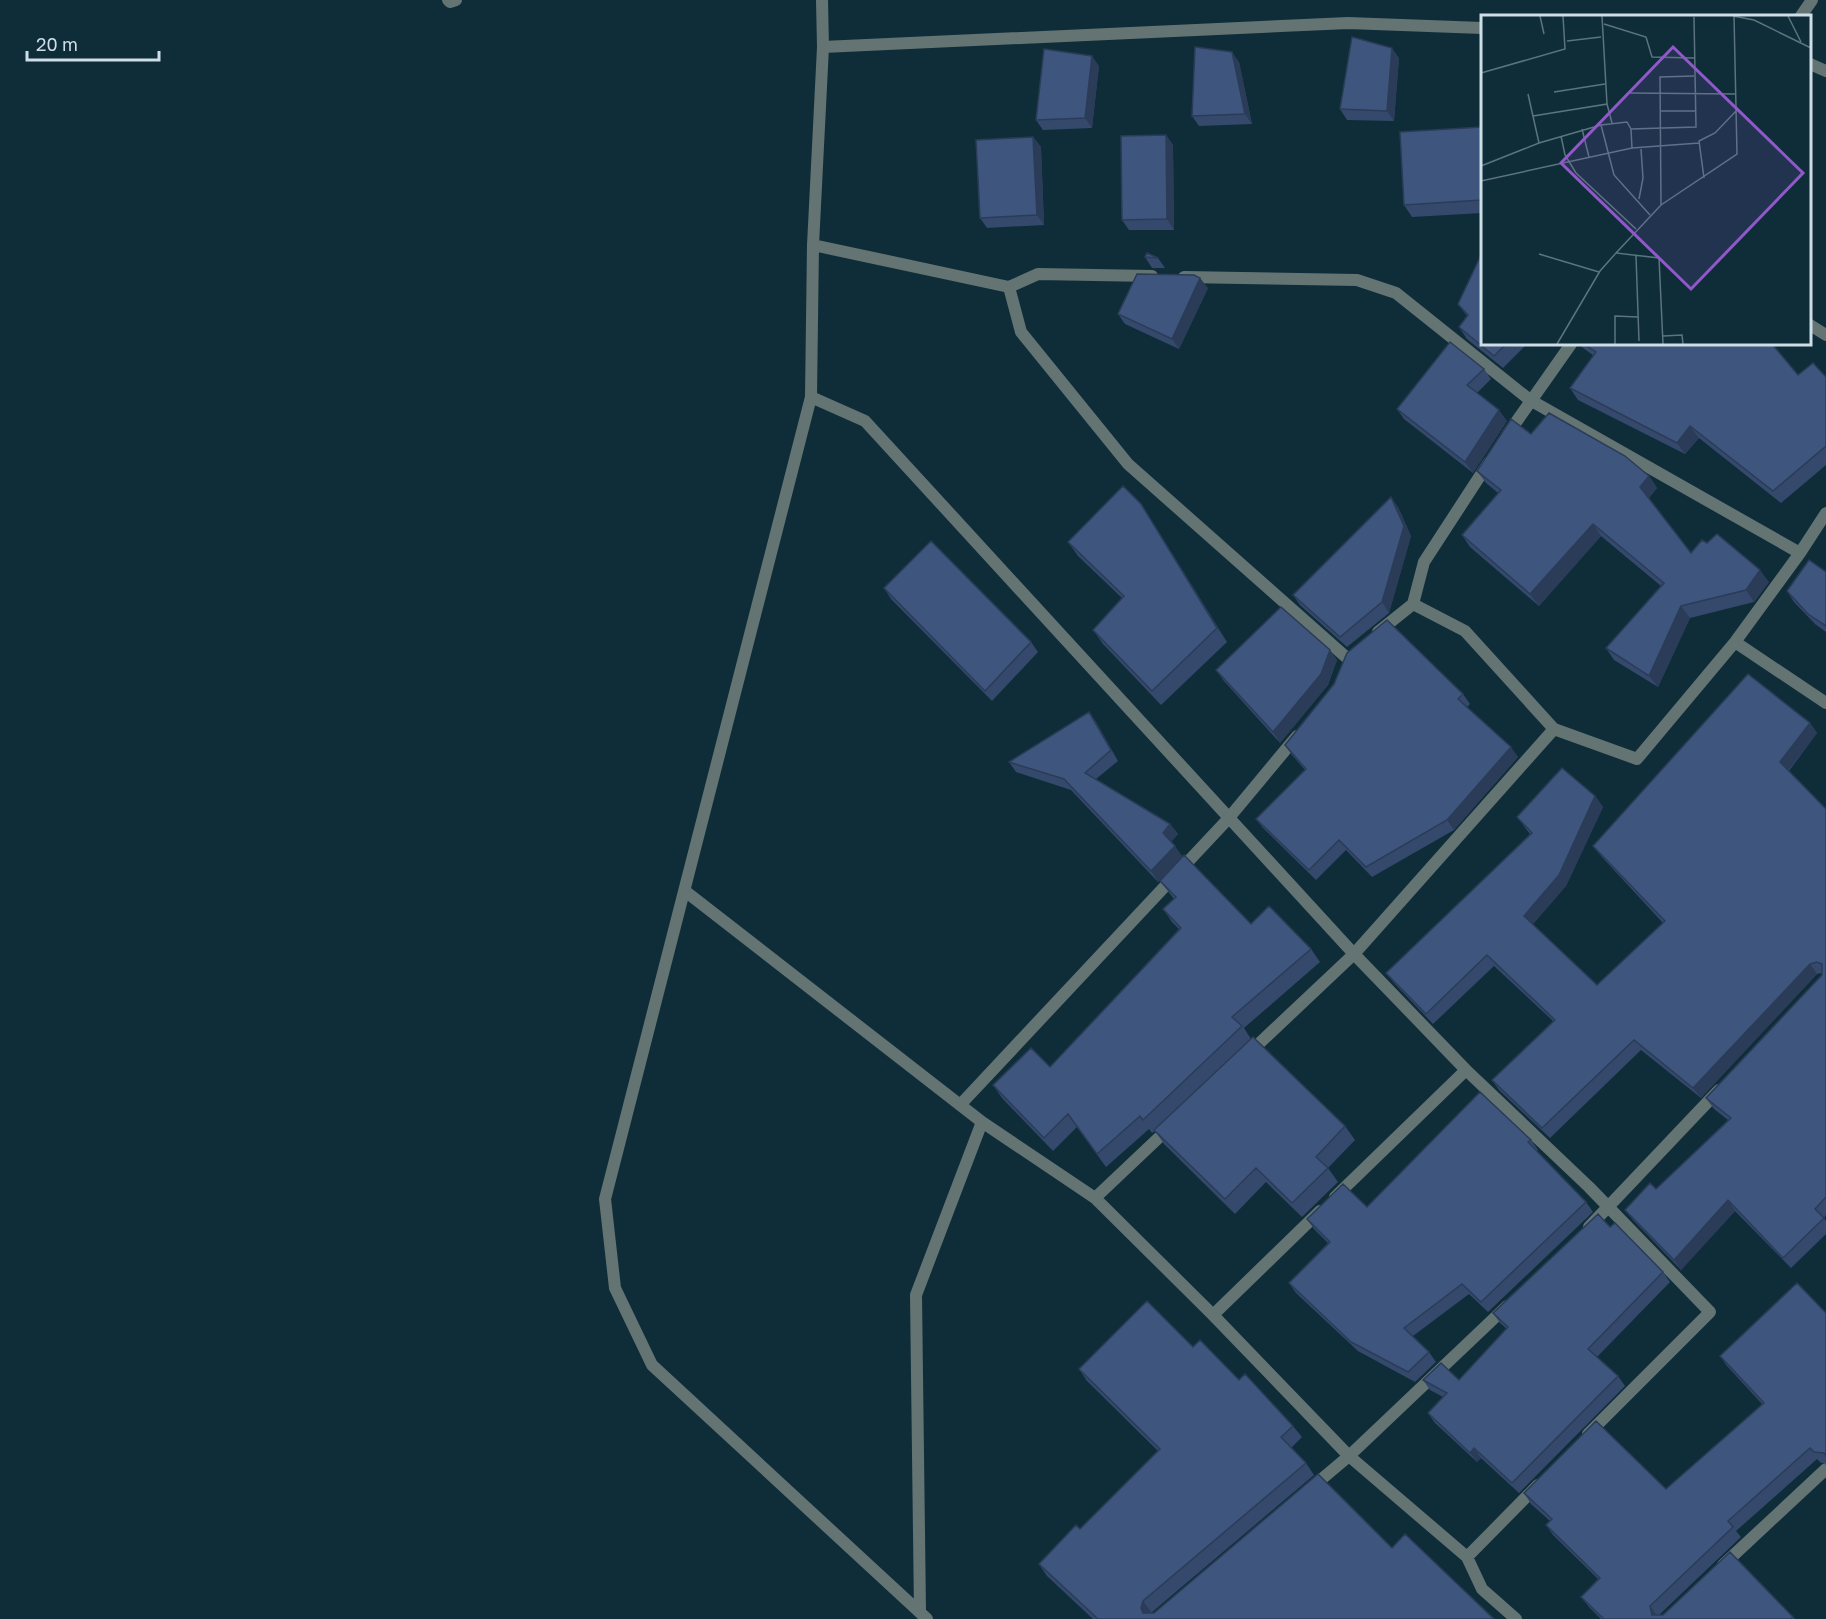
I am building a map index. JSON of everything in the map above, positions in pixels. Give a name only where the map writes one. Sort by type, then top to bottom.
[{"type":"street","points":[[448,0],[456,0]]},
{"type":"street","points":[[822,0],[823,47],[813,245],[811,397],[605,1199],[615,1288],[652,1365],[923,1616]]},
{"type":"street","points":[[1802,15],[1812,0]]},
{"type":"street","points":[[823,47],[1348,23],[1481,28]]},
{"type":"street","points":[[1811,65],[1826,71]]},
{"type":"street","points":[[813,245],[1009,287],[1038,274],[1357,280],[1396,293],[1530,400],[1800,553]]},
{"type":"street","points":[[1009,287],[1021,332],[1128,464],[1348,659]]},
{"type":"street","points":[[1811,326],[1826,335]]},
{"type":"street","points":[[1371,638],[1413,604],[1424,562],[1530,400],[1570,345]]},
{"type":"street","points":[[811,397],[865,421],[1354,954],[1466,1070],[1609,1208],[1710,1312],[1576,1447]]},
{"type":"street","points":[[1413,604],[1465,632],[1554,729],[1637,759],[1735,642],[1800,553],[1826,513]]},
{"type":"street","points":[[1735,642],[1826,703]]},
{"type":"street","points":[[960,1105],[1228,819],[1307,724]]},
{"type":"street","points":[[1242,1060],[1354,954],[1554,729]]},
{"type":"street","points":[[685,891],[982,1122],[1095,1198],[1213,1315],[1349,1456],[1467,1557],[1482,1589],[1516,1619]]},
{"type":"street","points":[[1213,1315],[1466,1070]]},
{"type":"street","points":[[1583,1233],[1728,1081]]},
{"type":"street","points":[[1095,1198],[1181,1117]]},
{"type":"street","points":[[923,1616],[916,1295],[982,1122]]},
{"type":"street","points":[[1305,1493],[1349,1456],[1514,1299]]},
{"type":"street","points":[[1716,1572],[1826,1469]]},
{"type":"street","points":[[1467,1557],[1550,1472]]},
{"type":"building","points":[[1352,37],[1392,48],[1387,111],[1340,109]]},
{"type":"building","points":[[1195,47],[1232,52],[1245,114],[1192,116]]},
{"type":"building","points":[[1044,49],[1092,56],[1085,118],[1036,120]]},
{"type":"building","points":[[1481,127],[1481,200],[1404,205],[1400,132]]},
{"type":"building","points":[[1166,135],[1167,219],[1122,220],[1121,136]]},
{"type":"building","points":[[1033,137],[1037,215],[980,218],[976,140]]},
{"type":"building","points":[[1147,253],[1158,258],[1145,257]]},
{"type":"building","points":[[1481,255],[1481,345],[1505,345],[1494,356],[1459,327],[1468,315],[1458,304]]},
{"type":"building","points":[[1137,274],[1194,275],[1200,278],[1172,339],[1118,314]]},
{"type":"building","points":[[1450,342],[1484,369],[1467,385],[1499,410],[1465,462],[1397,409]]},
{"type":"building","points":[[1586,345],[1773,345],[1798,375],[1813,363],[1826,377],[1826,446],[1773,491],[1690,426],[1677,443],[1570,388],[1596,352]]},
{"type":"building","points":[[1549,413],[1625,456],[1649,476],[1640,487],[1691,553],[1702,540],[1707,543],[1717,534],[1760,570],[1746,590],[1681,606],[1649,676],[1606,648],[1664,583],[1593,524],[1530,594],[1462,535],[1501,490],[1477,471],[1511,419],[1531,434]]},
{"type":"building","points":[[1123,486],[1141,504],[1217,628],[1152,691],[1093,630],[1124,596],[1068,542]]},
{"type":"building","points":[[1391,497],[1404,526],[1382,602],[1340,637],[1293,595]]},
{"type":"building","points":[[931,541],[1031,642],[985,691],[884,588]]},
{"type":"building","points":[[1809,560],[1826,572],[1826,626],[1808,614],[1787,591]]},
{"type":"building","points":[[1281,607],[1330,650],[1321,674],[1273,732],[1216,670]]},
{"type":"building","points":[[1387,620],[1463,694],[1458,699],[1511,747],[1447,820],[1366,867],[1339,840],[1309,870],[1256,819],[1306,769],[1285,745],[1334,684],[1347,653]]},
{"type":"building","points":[[1748,674],[1810,723],[1780,762],[1826,809],[1826,1197],[1815,1209],[1824,1218],[1783,1258],[1728,1200],[1674,1260],[1625,1210],[1650,1183],[1656,1189],[1731,1118],[1706,1098],[1822,975],[1822,964],[1817,962],[1810,964],[1693,1088],[1634,1040],[1542,1128],[1492,1080],[1555,1020],[1487,955],[1426,1014],[1386,973],[1532,833],[1517,817],[1562,768],[1595,796],[1559,875],[1524,916],[1597,985],[1665,921],[1593,846]]},
{"type":"building","points":[[1089,712],[1111,750],[1085,773],[1170,824],[1163,833],[1175,846],[1151,871],[1064,779],[1009,762]]},
{"type":"building","points":[[1184,855],[1251,924],[1269,906],[1311,949],[1232,1017],[1242,1026],[1143,1120],[1140,1116],[1097,1154],[1068,1114],[1044,1138],[993,1085],[1031,1048],[1050,1067],[1181,928],[1163,909],[1176,897],[1160,881]]},
{"type":"building","points":[[1253,1037],[1345,1126],[1316,1157],[1328,1168],[1292,1203],[1256,1168],[1225,1199],[1154,1130]]},
{"type":"building","points":[[1480,1092],[1531,1140],[1528,1142],[1586,1202],[1481,1302],[1462,1284],[1404,1328],[1429,1352],[1408,1372],[1351,1342],[1289,1283],[1330,1242],[1307,1219],[1343,1184],[1367,1207]]},
{"type":"building","points":[[1598,1214],[1610,1227],[1615,1223],[1663,1272],[1588,1349],[1618,1376],[1512,1483],[1474,1448],[1470,1453],[1428,1413],[1447,1393],[1423,1380],[1441,1363],[1459,1380],[1508,1327],[1493,1313]]},
{"type":"building","points":[[1797,1283],[1826,1313],[1826,1456],[1810,1448],[1728,1521],[1733,1527],[1650,1606],[1652,1615],[1663,1615],[1730,1552],[1793,1617],[1791,1619],[1604,1619],[1581,1597],[1600,1578],[1546,1525],[1552,1519],[1524,1493],[1596,1421],[1666,1489],[1764,1403],[1720,1356]]},
{"type":"building","points":[[1147,1301],[1193,1347],[1200,1340],[1239,1380],[1245,1374],[1293,1426],[1281,1437],[1306,1463],[1143,1601],[1141,1608],[1143,1613],[1154,1613],[1318,1474],[1392,1548],[1405,1534],[1494,1619],[1098,1619],[1039,1564],[1076,1525],[1080,1529],[1160,1449],[1079,1369]]}]
